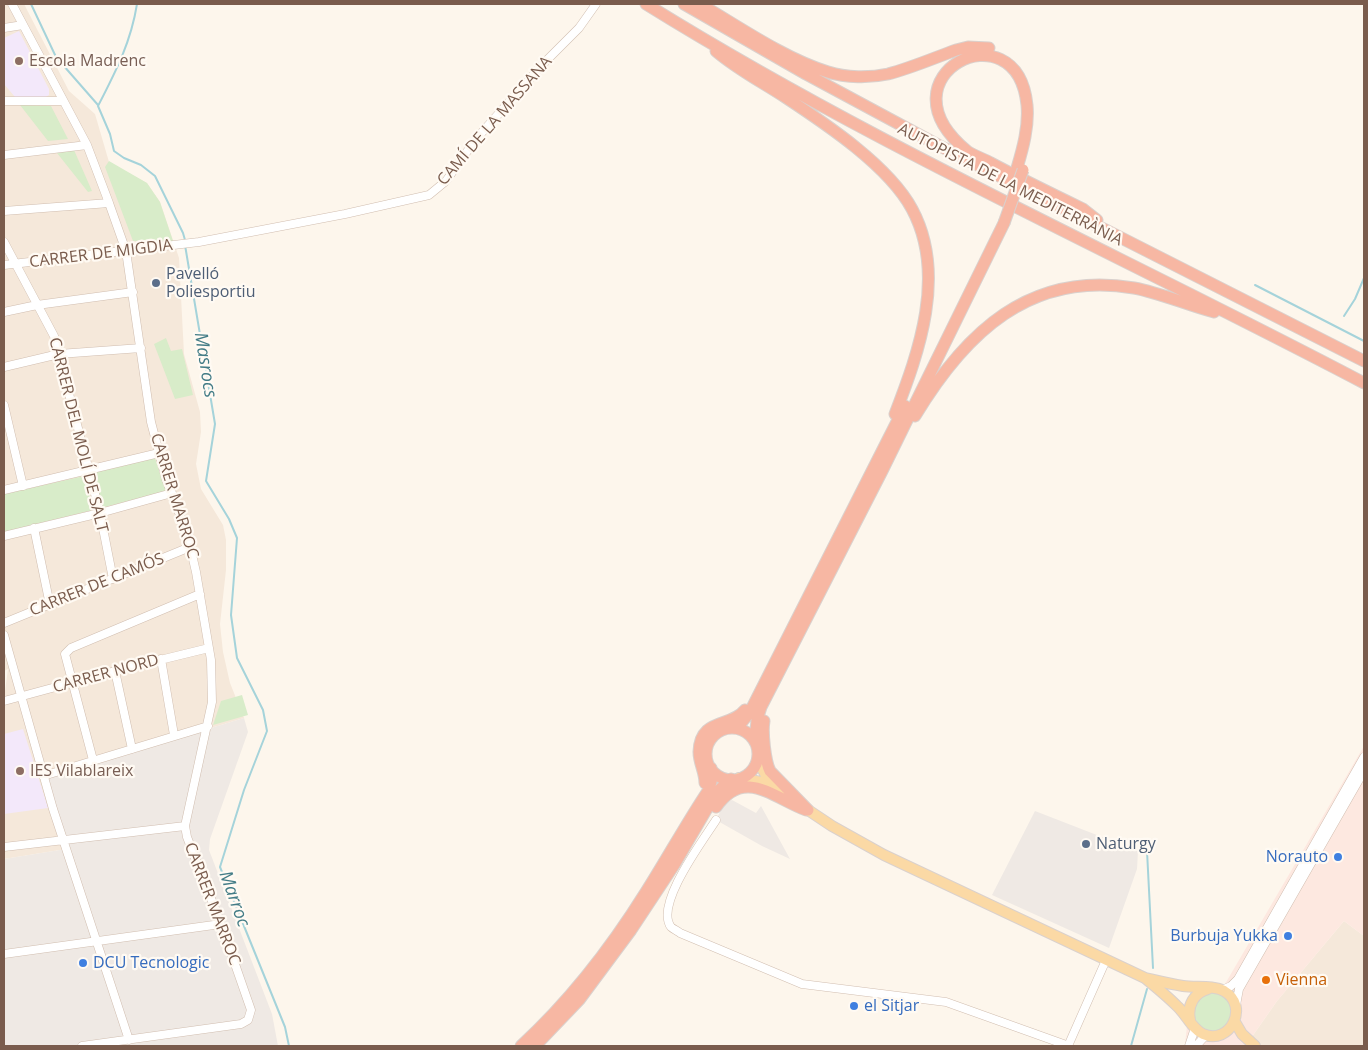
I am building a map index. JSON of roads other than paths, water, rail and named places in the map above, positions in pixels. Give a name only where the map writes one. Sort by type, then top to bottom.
[{"type":"highway","name":"AUTOPISTA DE LA MEDITERRÀNIA","points":[[646,4],[795,90],[959,178],[1364,383]]},
{"type":"highway","name":"AUTOPISTA DE LA MEDITERRÀNIA","points":[[684,4],[870,109],[1128,242],[1364,360]]},
{"type":"highway","points":[[700,4],[799,60],[829,72],[840,74],[862,76],[888,74],[956,50],[968,47],[991,48],[1011,58],[1025,75],[1032,93],[1034,119],[1020,169],[1001,221],[970,279],[794,645],[761,707],[757,720],[755,741]]},
{"type":"highway","points":[[692,32],[730,63],[785,98],[865,156],[900,192],[920,226],[928,271],[928,297],[923,328],[915,359],[878,469]]},
{"type":"highway","points":[[1020,169],[1027,120],[1027,106],[1022,84],[1010,66],[1001,60],[983,54],[964,58],[943,75],[936,93],[940,114],[952,135],[968,152],[1083,209],[1128,242]]},
{"type":"highway","points":[[737,728],[750,712],[878,469],[951,365],[985,328],[1003,314],[1030,298],[1053,290],[1099,284],[1136,288],[1227,316],[1307,353]]},
{"type":"highway","points":[[794,645],[790,662],[767,710],[763,730],[767,763],[770,771],[808,810]]},
{"type":"highway","points":[[695,810],[705,786],[705,776],[699,755],[703,737],[714,725],[740,716],[766,680]]},
{"type":"highway","points":[[521,1046],[551,1017],[593,968],[646,893],[708,791],[712,778],[706,752],[710,740],[720,731],[728,728],[737,728],[750,735],[758,748],[758,760],[751,772],[735,779],[716,793],[674,865],[631,930],[579,1000],[535,1046]]},
{"type":"highway","points":[[711,768],[720,776],[735,779]]},
{"type":"highway","points":[[674,865],[696,838],[723,797],[738,788],[748,786],[760,789],[772,793],[792,805],[808,810]]},
{"type":"main road","points":[[758,760],[762,772],[770,781],[808,810]]},
{"type":"main road","points":[[735,779],[761,782],[876,852],[1145,978],[1182,986],[1222,990],[1232,997],[1236,1005],[1234,1022],[1230,1029],[1222,1034]]},
{"type":"main road","points":[[1145,978],[1176,1005],[1193,1025],[1206,1035],[1229,1034],[1246,1046]]},
{"type":"main road","points":[[1193,1025],[1189,1013],[1192,1000],[1197,994],[1209,988]]},
{"type":"main road","points":[[1234,1022],[1242,1034],[1255,1046]]},
{"type":"street","name":"CARRER MARROC","points":[[12,4],[87,145],[110,203],[126,251],[152,422],[159,453],[190,547],[209,648],[212,702],[185,826],[187,838],[221,924],[251,1010],[248,1020],[241,1024],[129,1040]]},
{"type":"street","name":"CAMÍ DE LA MASSANA","points":[[199,242],[345,214],[429,195],[446,181],[476,139],[544,63],[579,28],[596,4]]},
{"type":"street","points":[[4,28],[23,25]]},
{"type":"street","points":[[4,101],[63,101]]},
{"type":"street","points":[[4,155],[87,145]]},
{"type":"street","points":[[4,211],[110,203]]},
{"type":"street","name":"CARRER DEL MOLÍ DE SALT","points":[[4,242],[54,336],[100,513],[112,579]]},
{"type":"street","name":"CARRER DE MIGDIA","points":[[4,265],[199,242]]},
{"type":"street","points":[[4,312],[37,305],[133,292]]},
{"type":"street","points":[[4,368],[59,354],[141,348]]},
{"type":"street","points":[[4,405],[23,486]]},
{"type":"street","points":[[4,490],[159,453]]},
{"type":"street","points":[[4,536],[172,494]]},
{"type":"street","points":[[34,528],[50,604]]},
{"type":"street","name":"CARRER DE CAMÓS","points":[[4,623],[190,547]]},
{"type":"street","points":[[93,760],[64,654],[71,648],[200,594]]},
{"type":"street","points":[[4,635],[63,841],[129,1040],[82,1046]]},
{"type":"street","name":"CARRER NORD","points":[[4,701],[209,648]]},
{"type":"street","points":[[161,660],[174,735]]},
{"type":"street","points":[[115,671],[132,749]]},
{"type":"street","points":[[43,776],[208,726]]},
{"type":"street","points":[[1222,990],[1231,986],[1238,978],[1364,756]]},
{"type":"street","points":[[1236,1005],[1239,989],[1364,771]]},
{"type":"street","points":[[716,820],[679,878],[670,898],[668,920],[671,927],[680,933],[802,984],[946,1002],[1068,1046],[1106,960]]},
{"type":"street","points":[[4,848],[185,826]]},
{"type":"street","points":[[4,954],[221,924]]},
{"type":"street","points":[[1188,1046],[1193,1025]]},
{"type":"street","points":[[1196,1046],[1206,1035]]},
{"type":"waterway","points":[[31,4],[56,57],[98,105]]},
{"type":"waterway","name":"Masrocs","points":[[137,4],[127,44],[98,106],[110,134],[114,151],[124,158],[141,165],[155,176],[185,240]]},
{"type":"waterway","name":"Masrocs","points":[[185,245],[215,424],[206,481],[229,519],[237,538],[231,615],[237,658],[263,710],[267,731],[244,790],[220,867],[285,1027],[289,1046]]},
{"type":"waterway","points":[[1344,316],[1355,299],[1364,278]]},
{"type":"waterway","points":[[1255,285],[1364,341]]},
{"type":"waterway","points":[[1147,851],[1153,968]]},
{"type":"waterway","points":[[1131,1046],[1147,989]]},
{"type":"place","name":"Escola Madrenc","points":[[19,61]]},
{"type":"place","name":"Pavelló Poliesportiu","points":[[156,283]]},
{"type":"place","name":"IES Vilablareix","points":[[20,771]]},
{"type":"place","name":"Naturgy","points":[[1086,844]]},
{"type":"place","name":"Norauto","points":[[1338,857]]},
{"type":"place","name":"Burbuja Yukka","points":[[1288,936]]},
{"type":"place","name":"DCU Tecnologic","points":[[83,963]]},
{"type":"place","name":"Vienna","points":[[1266,980]]},
{"type":"place","name":"el Sitjar","points":[[854,1006]]},
{"type":"water label","name":"Marroc","points":[[234,899]]}]
